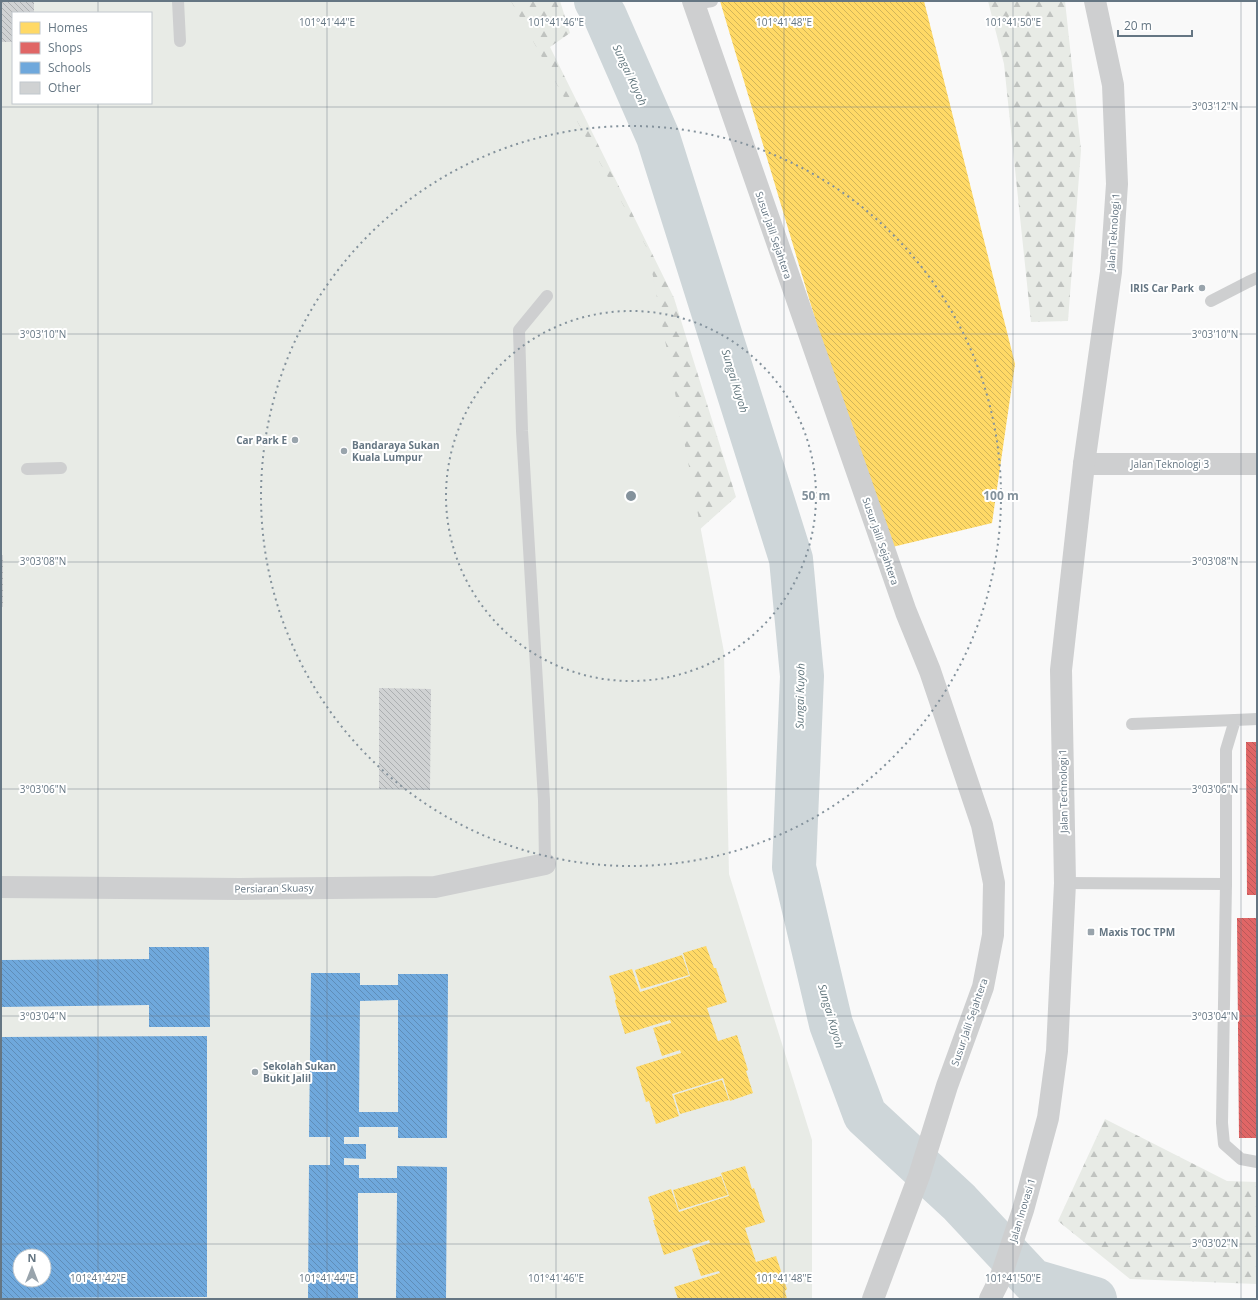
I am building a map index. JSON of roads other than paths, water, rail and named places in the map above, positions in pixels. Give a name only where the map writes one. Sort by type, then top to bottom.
[{"type":"street","name":"Jalan Teknologi 1","points":[[1084,464],[1111,272],[1117,184],[1113,85],[1095,1]]},
{"type":"street","name":"Susur Jalil Sejahtera","points":[[699,2],[906,612],[930,671],[982,824],[994,884],[993,935],[983,987],[947,1086],[919,1176],[873,1299]]},
{"type":"street","name":"Jalan Teknologi 3","points":[[1084,464],[1257,464]]},
{"type":"street","name":"Jalan Technologi 1","points":[[1048,1118],[1057,1051],[1065,884],[1061,670],[1084,464]]},
{"type":"street","name":"Persiaran Skuasy","points":[[1,887],[240,889],[435,887],[545,864]]},
{"type":"street","name":"Jalan Inovasi 1","points":[[990,1299],[1000,1279],[1023,1210],[1048,1118]]},
{"type":"lane","points":[[178,1],[180,41]]},
{"type":"lane","points":[[1211,301],[1257,278]]},
{"type":"lane","points":[[545,864],[544,792],[522,431],[519,330],[546,296]]},
{"type":"lane","points":[[27,469],[61,468]]},
{"type":"lane","points":[[1132,724],[1257,719]]},
{"type":"lane","points":[[1234,720],[1226,750],[1226,884],[1222,1122],[1224,1144],[1241,1159],[1257,1162]]},
{"type":"lane","points":[[1065,884],[1226,884]]},
{"type":"waterway","name":"Sungai Kuyoh","points":[[596,1],[605,16],[658,137],[791,559],[802,676],[794,867],[831,1024],[865,1115],[959,1202],[1033,1281],[1095,1299]]},
{"type":"place","name":"IRIS Car Park","points":[[1202,288]]},
{"type":"place","name":"Car Park E","points":[[295,440]]},
{"type":"place","name":"Bandaraya Sukan Kuala Lumpur","points":[[344,451]]},
{"type":"place","name":"Maxis TOC TPM","points":[[1091,932]]},
{"type":"place","name":"Sekolah Sukan Bukit Jalil","points":[[255,1072]]}]
